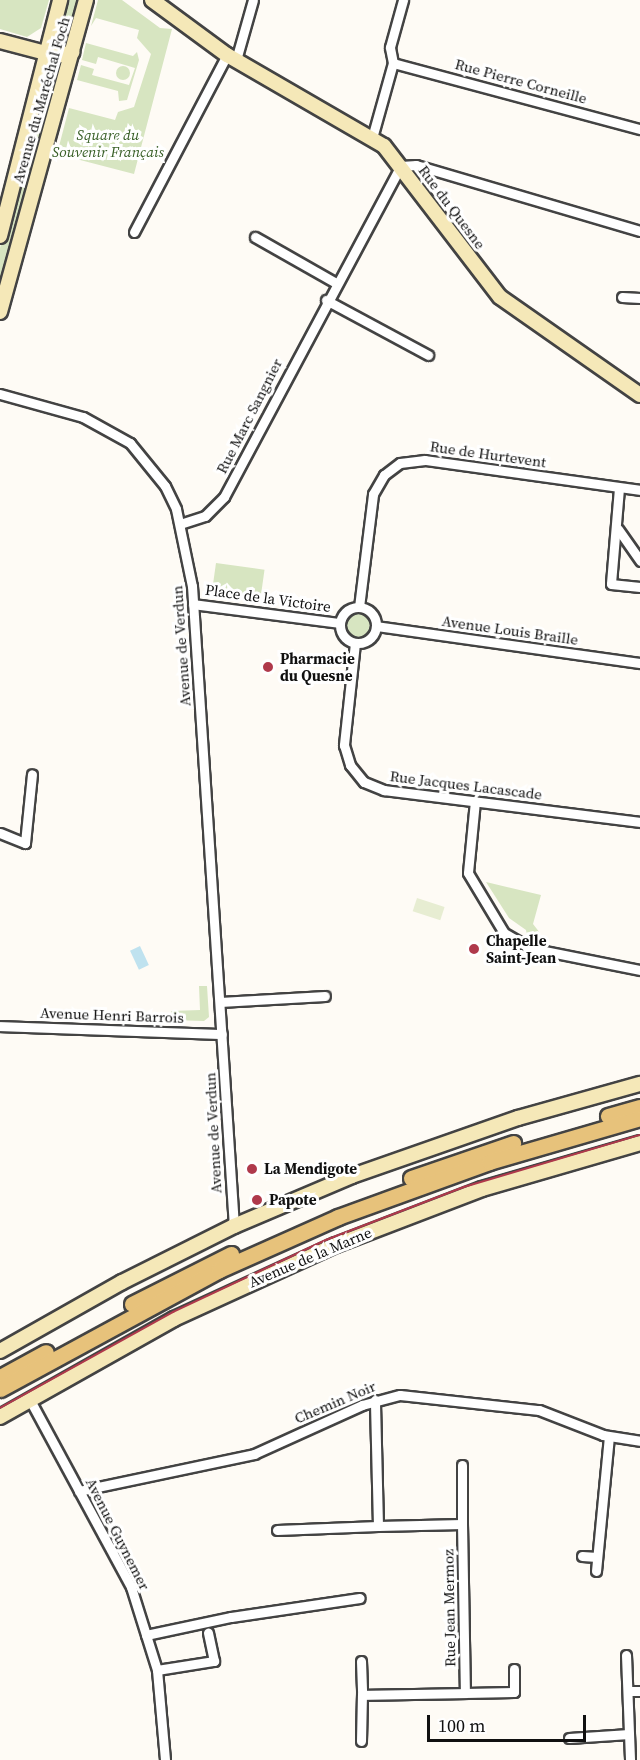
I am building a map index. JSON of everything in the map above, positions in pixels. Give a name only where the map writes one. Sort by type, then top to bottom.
[{"type":"main road","points":[[0,1377],[186,1275],[334,1208],[470,1156],[640,1107]]},
{"type":"main road","name":"Avenue de la Marne","points":[[0,1389],[219,1270],[338,1217],[489,1161],[640,1118]]},
{"type":"street","name":"Avenue du Maréchal Foch","points":[[0,236],[60,0]]},
{"type":"street","name":"Avenue du Maréchal Foch","points":[[0,312],[86,0]]},
{"type":"street","name":"Rue du Quesne","points":[[152,0],[232,58],[372,138],[401,166],[500,297],[640,395]]},
{"type":"street","points":[[134,232],[232,58],[253,0]]},
{"type":"street","points":[[372,138],[393,63],[390,47],[403,0]]},
{"type":"street","points":[[0,41],[60,56],[73,52]]},
{"type":"street","name":"Rue Pierre Corneille","points":[[393,63],[640,129]]},
{"type":"street","points":[[401,166],[416,165],[640,231]]},
{"type":"street","name":"Rue Marc Sangnier","points":[[180,524],[205,516],[224,497],[326,300],[401,166]]},
{"type":"street","points":[[255,237],[336,283]]},
{"type":"street","points":[[622,297],[640,298]]},
{"type":"street","points":[[326,300],[428,355]]},
{"type":"street","name":"Avenue de Verdun","points":[[0,394],[74,414],[130,443],[165,486],[180,524],[193,603],[234,1226]]},
{"type":"street","name":"Rue de Hurtevent","points":[[359,607],[373,494],[384,475],[400,463],[425,460],[640,490]]},
{"type":"street","points":[[620,488],[618,529],[611,584],[640,587]]},
{"type":"street","points":[[618,529],[640,561]]},
{"type":"street","name":"Place de la Victoire","points":[[193,603],[340,623]]},
{"type":"street","points":[[359,607],[371,612],[376,626],[369,639],[356,643],[344,636],[340,623],[347,610],[359,607]]},
{"type":"street","name":"Avenue Louis Braille","points":[[376,626],[640,663]]},
{"type":"street","name":"Rue Jacques Lacascade","points":[[356,643],[344,745],[354,772],[377,789],[640,822]]},
{"type":"street","points":[[0,833],[25,843],[32,774]]},
{"type":"street","points":[[475,801],[468,873],[504,933],[530,948],[640,970]]},
{"type":"street","points":[[220,1002],[326,996]]},
{"type":"street","name":"Avenue Henri Barrois","points":[[0,1026],[222,1034]]},
{"type":"street","points":[[0,1351],[122,1282],[234,1226],[436,1145],[640,1084]]},
{"type":"street","name":"Avenue de la Marne","points":[[0,1417],[174,1319],[336,1245],[482,1189],[640,1143]]},
{"type":"street","name":"Chemin Noir","points":[[80,1491],[254,1454],[375,1400],[417,1395],[539,1410],[609,1437],[640,1441]]},
{"type":"street","name":"Avenue Guynemer","points":[[30,1400],[128,1581],[157,1670],[165,1760]]},
{"type":"street","points":[[375,1400],[378,1526]]},
{"type":"street","points":[[596,1571],[609,1437]]},
{"type":"street","name":"Rue Jean Mermoz","points":[[462,1465],[465,1693]]},
{"type":"street","points":[[277,1530],[462,1524]]},
{"type":"street","points":[[582,1556],[597,1557]]},
{"type":"street","points":[[146,1635],[231,1617],[360,1598]]},
{"type":"street","points":[[157,1670],[214,1661],[208,1633]]},
{"type":"street","points":[[626,1655],[630,1760]]},
{"type":"street","points":[[361,1661],[361,1741]]},
{"type":"street","points":[[362,1695],[514,1692],[514,1669]]},
{"type":"street","points":[[628,1691],[640,1691]]},
{"type":"street","points":[[568,1738],[629,1734]]},
{"type":"green space","points":[[0,0],[49,0],[41,28],[27,37],[0,29]]},
{"type":"green space","points":[[67,0],[80,0],[68,45],[53,50]]},
{"type":"green space","name":"Square du Souvenir Français","points":[[98,0],[122,0],[160,28],[172,29],[134,174],[57,154],[69,108],[115,120],[118,112],[134,107],[151,54],[137,38],[139,30],[96,18],[91,26]]},
{"type":"green space","points":[[86,43],[133,56],[137,52],[139,60],[127,100],[119,101],[118,91],[77,80],[81,65],[94,69],[92,75],[129,85],[135,68],[98,57],[96,64],[82,60]]},
{"type":"green space","points":[[120,66],[126,66],[130,73],[126,80],[120,80],[116,76],[116,70]]},
{"type":"green space","points":[[48,70],[61,72],[0,300],[0,248]]},
{"type":"green space","points":[[216,563],[265,570],[261,598],[212,591]]},
{"type":"green space","points":[[358,613],[363,614],[369,620],[369,630],[363,636],[358,637],[353,636],[347,630],[346,625],[347,620],[353,614]]},
{"type":"green space","points":[[486,882],[541,895],[533,924],[540,933],[537,940],[528,941],[526,930],[509,918]]},
{"type":"green space","points":[[417,898],[445,907],[440,920],[413,911]]},
{"type":"green space","points":[[199,986],[207,986],[209,1017],[204,1021],[171,1020],[171,1011],[200,1010]]},
{"type":"water","points":[[140,946],[149,965],[139,970],[130,951]]},
{"type":"tram line","points":[[0,1408],[173,1312],[326,1240],[464,1187],[640,1135]]},
{"type":"place","name":"Pharmacie du Quesne","points":[[268,667]]},
{"type":"place","name":"Chapelle Saint-Jean","points":[[474,949]]},
{"type":"place","name":"La Mendigote","points":[[252,1169]]},
{"type":"place","name":"Papote","points":[[257,1200]]}]
